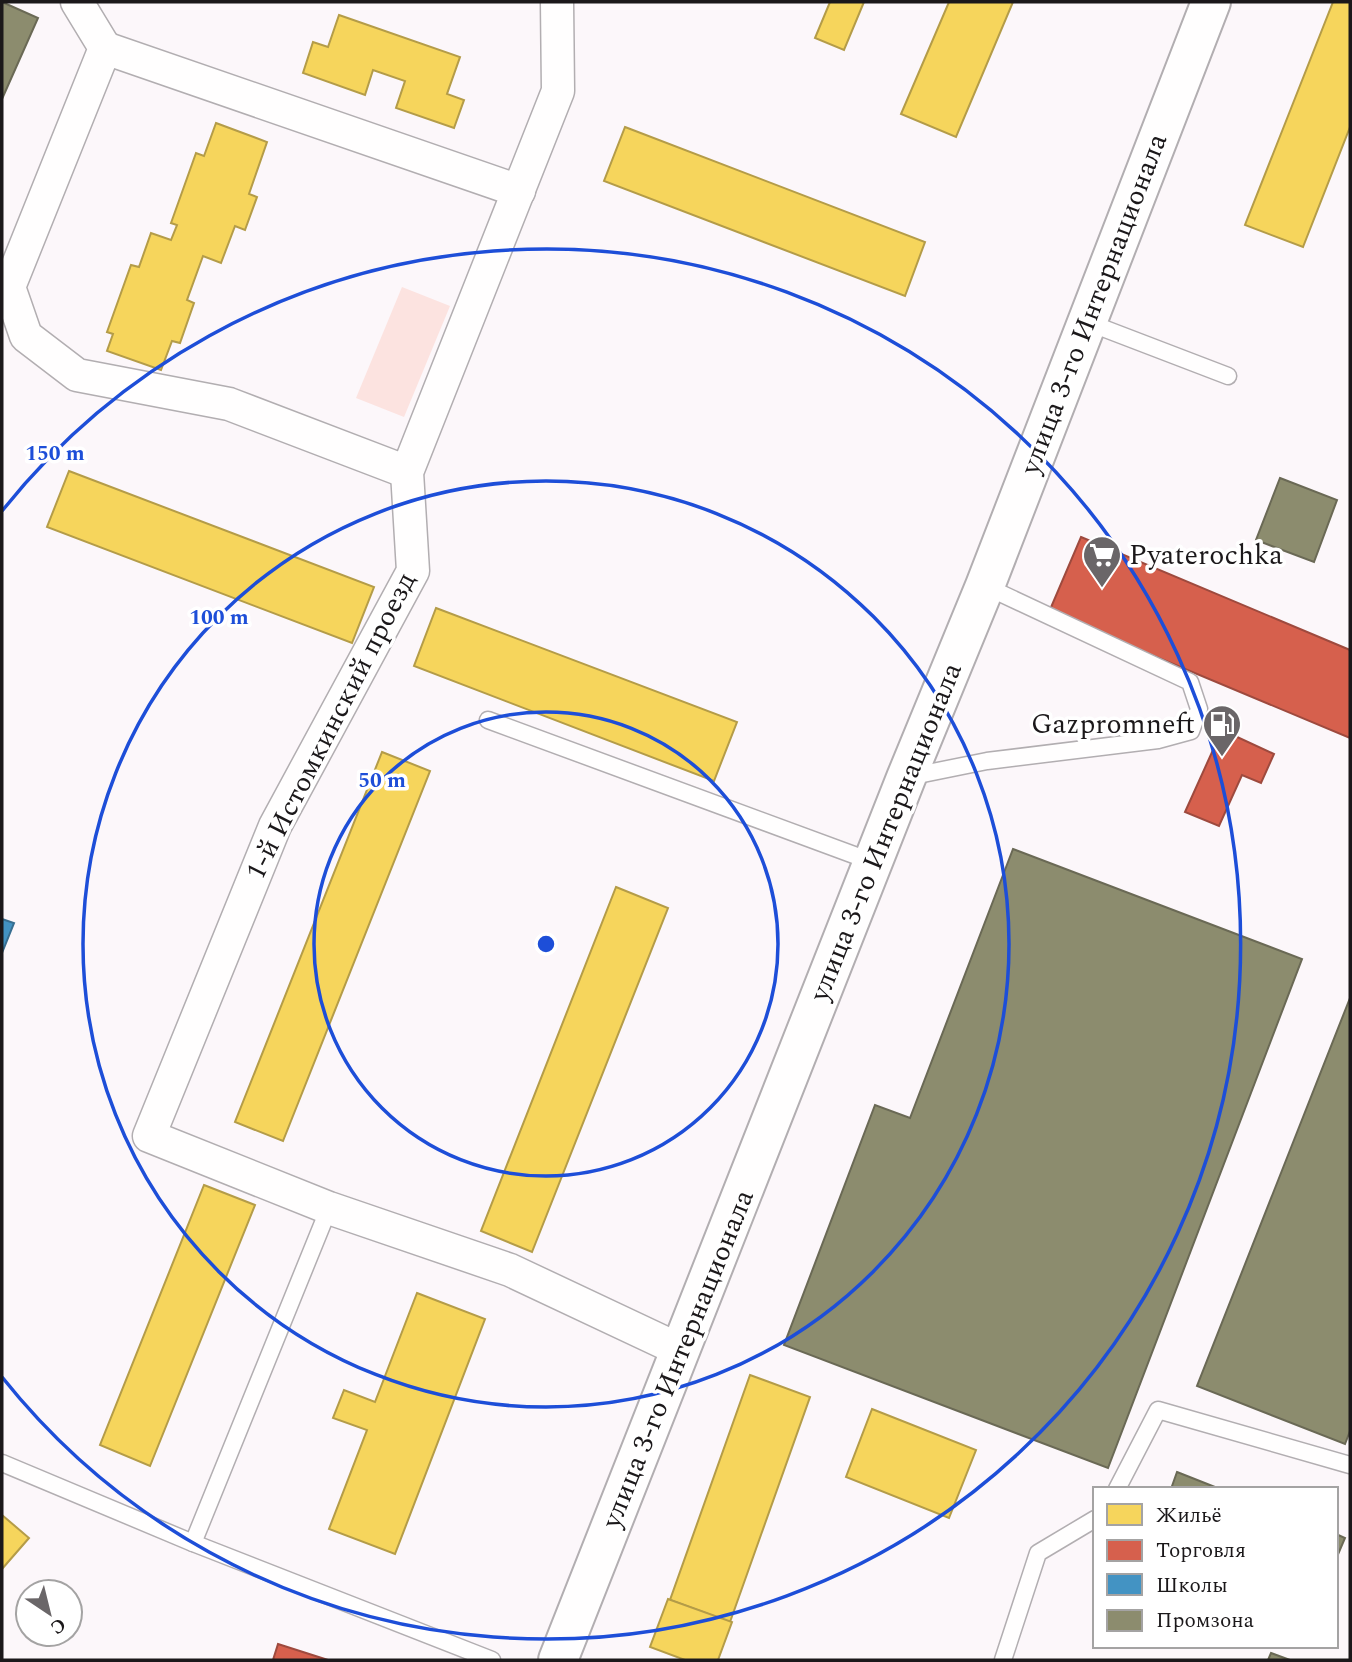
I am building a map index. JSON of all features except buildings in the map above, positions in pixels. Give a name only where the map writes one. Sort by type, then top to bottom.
[{"type":"main road","name":"улица 3-го Интернационала","points":[[558,1660],[906,778],[985,586],[1211,2]]},
{"type":"street","points":[[77,2],[105,48],[519,191]]},
{"type":"street","name":"1-й Истомкинский проезд","points":[[557,2],[558,91],[407,472],[413,571],[275,826],[149,1136],[329,1208],[510,1269],[682,1351]]},
{"type":"street","points":[[105,48],[9,287],[26,336],[76,375],[229,404],[407,472]]},
{"type":"lane","points":[[1087,322],[1228,376]]},
{"type":"lane","points":[[906,778],[986,761],[1158,740],[1191,731],[1199,709],[1190,682],[985,586]]},
{"type":"lane","points":[[488,720],[873,862]]},
{"type":"lane","points":[[193,1542],[329,1208]]},
{"type":"lane","points":[[1118,1487],[1158,1410],[1350,1465]]},
{"type":"lane","points":[[2,1463],[492,1660]]},
{"type":"lane","points":[[1003,1660],[1038,1553],[1093,1520]]},
{"type":"shaded area","points":[[402,287],[450,306],[404,417],[356,398]]},
{"type":"place","name":"Pyaterochka","points":[[1102,589]]},
{"type":"place","name":"Gazpromneft","points":[[1222,758]]}]
